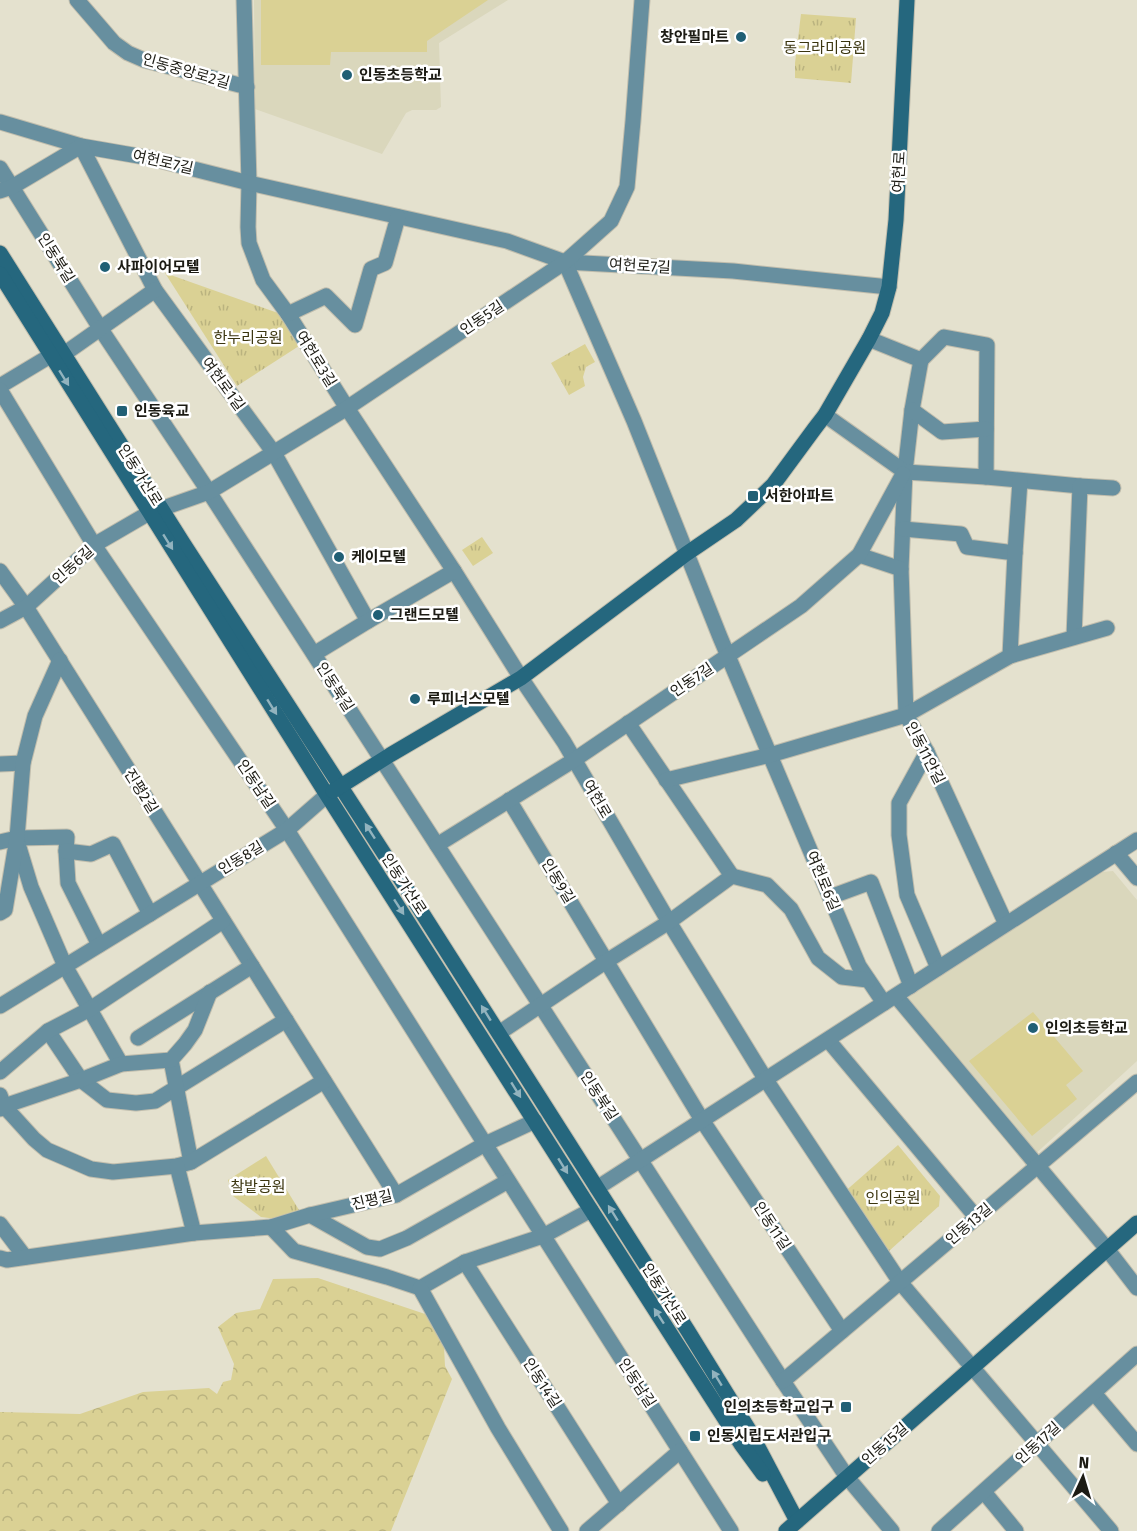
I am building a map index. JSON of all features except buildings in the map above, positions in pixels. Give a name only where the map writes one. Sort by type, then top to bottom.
[{"type":"main road","name":"여헌로","points":[[327,795],[521,678],[686,554],[736,520],[773,485],[825,415],[882,313],[889,287],[896,220],[907,0]]},
{"type":"main road","name":"인동가산로","points":[[0,253],[57,355],[155,511],[327,795],[796,1528]]},
{"type":"main road","name":"인동가산로","points":[[0,274],[57,355]]},
{"type":"main road","name":"인동가산로","points":[[155,511],[341,786],[597,1188],[749,1430],[796,1528]]},
{"type":"main road","name":"인동15길","points":[[796,1528],[847,1477],[1137,1223]]},
{"type":"street","name":"인동중앙로2길","points":[[77,0],[114,43],[128,53],[144,60],[247,87]]},
{"type":"street","name":"여헌로3길","points":[[244,0],[249,243],[263,280],[288,314],[521,678]]},
{"type":"street","name":"인동5길","points":[[155,511],[209,492],[347,408],[565,262],[611,221],[627,187],[642,0]]},
{"type":"street","name":"여헌로7길","points":[[0,122],[81,146],[150,158],[249,183],[507,241],[565,262],[733,272],[889,287]]},
{"type":"street","points":[[6,189],[81,146]]},
{"type":"street","name":"여헌로1길","points":[[81,146],[155,290],[273,453],[368,621]]},
{"type":"street","name":"인동북길","points":[[0,168],[6,189],[209,492],[783,1381],[847,1477],[892,1531]]},
{"type":"street","points":[[288,314],[326,296],[355,325],[371,269],[385,263],[398,217]]},
{"type":"street","points":[[565,262],[634,421],[686,554]]},
{"type":"street","points":[[0,388],[100,328],[155,290]]},
{"type":"street","points":[[905,472],[912,410],[921,360],[944,337],[987,345],[986,477]]},
{"type":"street","points":[[869,339],[921,360]]},
{"type":"street","name":"인동남길","points":[[0,388],[94,545],[287,830],[731,1531]]},
{"type":"street","points":[[912,410],[942,432],[986,429]]},
{"type":"street","points":[[825,415],[905,472],[1113,488]]},
{"type":"street","name":"인동11안길","points":[[905,472],[901,569],[906,715],[927,752],[1006,924]]},
{"type":"street","name":"인동7길","points":[[437,845],[574,760],[801,606],[859,555],[905,472]]},
{"type":"street","points":[[1010,656],[1020,481]]},
{"type":"street","points":[[1074,637],[1080,486]]},
{"type":"street","name":"인동6길","points":[[0,621],[26,607],[94,545],[155,511]]},
{"type":"street","points":[[903,529],[961,534],[967,547],[1015,553]]},
{"type":"street","name":"여헌로6길","points":[[686,554],[859,966],[868,980],[890,1000]]},
{"type":"street","points":[[859,555],[901,569]]},
{"type":"street","name":"진평2길","points":[[0,571],[60,660],[396,1195]]},
{"type":"street","name":"인동북길","points":[[314,654],[454,571]]},
{"type":"street","points":[[666,780],[770,755],[906,715],[1010,656],[1107,628]]},
{"type":"street","points":[[0,913],[5,910],[17,838],[23,763],[34,716],[60,660]]},
{"type":"street","name":"여헌로","points":[[521,678],[574,760],[669,922]]},
{"type":"street","points":[[628,723],[732,876],[767,885],[792,909],[818,958],[842,977],[868,980]]},
{"type":"street","points":[[927,752],[899,803],[899,835],[907,896],[938,968]]},
{"type":"street","points":[[0,764],[23,763]]},
{"type":"street","name":"인동8길","points":[[0,1006],[287,830],[327,795]]},
{"type":"street","name":"인동9길","points":[[509,801],[702,1120]]},
{"type":"street","points":[[17,838],[31,887],[65,966],[121,1064]]},
{"type":"street","points":[[0,842],[17,838],[66,844],[91,854],[113,844],[150,914]]},
{"type":"street","points":[[597,1188],[1137,840]]},
{"type":"street","points":[[66,844],[68,883],[99,945]]},
{"type":"street","points":[[1116,853],[1137,878]]},
{"type":"street","points":[[498,1033],[669,922],[732,876]]},
{"type":"street","points":[[830,897],[871,882],[910,986]]},
{"type":"street","points":[[0,1072],[48,1031],[90,1009],[223,921]]},
{"type":"street","points":[[669,922],[766,1080],[900,1282],[1111,1531]]},
{"type":"street","points":[[138,1038],[252,966]]},
{"type":"street","points":[[210,992],[195,1030],[171,1060],[121,1064],[81,1080],[1,1103],[34,1140],[47,1150],[91,1169],[113,1172],[184,1164],[324,1081]]},
{"type":"street","points":[[890,1000],[1038,1166],[1137,1288]]},
{"type":"street","points":[[48,1031],[81,1080],[107,1100],[136,1103],[155,1101],[286,1020]]},
{"type":"street","points":[[828,1040],[976,1217]]},
{"type":"street","points":[[171,1060],[177,1088],[184,1164],[194,1233]]},
{"type":"street","name":"인동13길","points":[[783,1381],[1137,1082]]},
{"type":"street","name":"인동11길","points":[[702,1120],[842,1331]]},
{"type":"street","name":"진평길","points":[[0,1258],[7,1260],[194,1233],[272,1227],[310,1215],[396,1195],[485,1144],[535,1121]]},
{"type":"street","points":[[310,1215],[367,1247],[380,1249],[407,1238],[508,1180]]},
{"type":"street","points":[[420,1288],[465,1262],[543,1236],[591,1210]]},
{"type":"street","points":[[0,1224],[25,1257]]},
{"type":"street","points":[[272,1227],[294,1251],[420,1288],[498,1428],[561,1531]]},
{"type":"street","name":"인동14길","points":[[465,1262],[619,1503]]},
{"type":"street","name":"인동17길","points":[[939,1531],[1137,1354]]},
{"type":"street","points":[[1094,1393],[1137,1444]]},
{"type":"street","points":[[586,1531],[680,1451]]},
{"type":"street","points":[[984,1491],[1016,1531]]},
{"type":"shaded area","name":"인동초등학교","points":[[254,0],[508,0],[439,43],[441,107],[436,110],[412,110],[406,113],[382,154],[255,109]]},
{"type":"shaded area","name":"인의초등학교","points":[[1113,871],[1137,900],[1137,1061],[1032,1157],[903,996],[1102,872]]},
{"type":"green space","points":[[261,0],[488,0],[427,41],[427,52],[331,52],[330,65],[261,65]]},
{"type":"green space","name":"동그라미공원","points":[[801,14],[856,18],[851,83],[795,78]]},
{"type":"green space","name":"한누리공원","points":[[165,273],[278,313],[299,346],[237,386]]},
{"type":"green space","points":[[585,344],[595,362],[586,367],[583,377],[585,386],[569,395],[551,363]]},
{"type":"green space","points":[[482,537],[493,553],[473,566],[462,550]]},
{"type":"green space","points":[[1033,1012],[1083,1071],[1066,1085],[1077,1099],[1032,1136],[969,1061]]},
{"type":"green space","name":"인의공원","points":[[898,1145],[940,1196],[939,1206],[889,1251],[842,1194]]},
{"type":"green space","name":"찰밭공원","points":[[266,1156],[299,1210],[285,1220],[261,1217],[233,1196],[228,1180]]},
{"type":"green space","points":[[318,1278],[431,1316],[444,1347],[445,1366],[452,1379],[391,1531],[0,1531],[0,1412],[80,1414],[143,1392],[209,1388],[217,1394],[223,1382],[231,1380],[234,1364],[218,1327],[236,1313],[260,1309],[273,1279]]},
{"type":"place","name":"창안필마트","points":[[741,37]]},
{"type":"place","name":"인동초등학교","points":[[347,75]]},
{"type":"place","name":"사파이어모텔","points":[[105,267]]},
{"type":"place","name":"인동육교","points":[[122,411]]},
{"type":"place","name":"서한아파트","points":[[753,496]]},
{"type":"place","name":"케이모텔","points":[[339,557]]},
{"type":"place","name":"그랜드모텔","points":[[378,615]]},
{"type":"place","name":"루피너스모텔","points":[[415,699]]},
{"type":"place","name":"인의초등학교","points":[[1033,1028]]},
{"type":"place","name":"인의초등학교입구","points":[[846,1407]]},
{"type":"place","name":"인동시립도서관입구","points":[[695,1436]]}]
